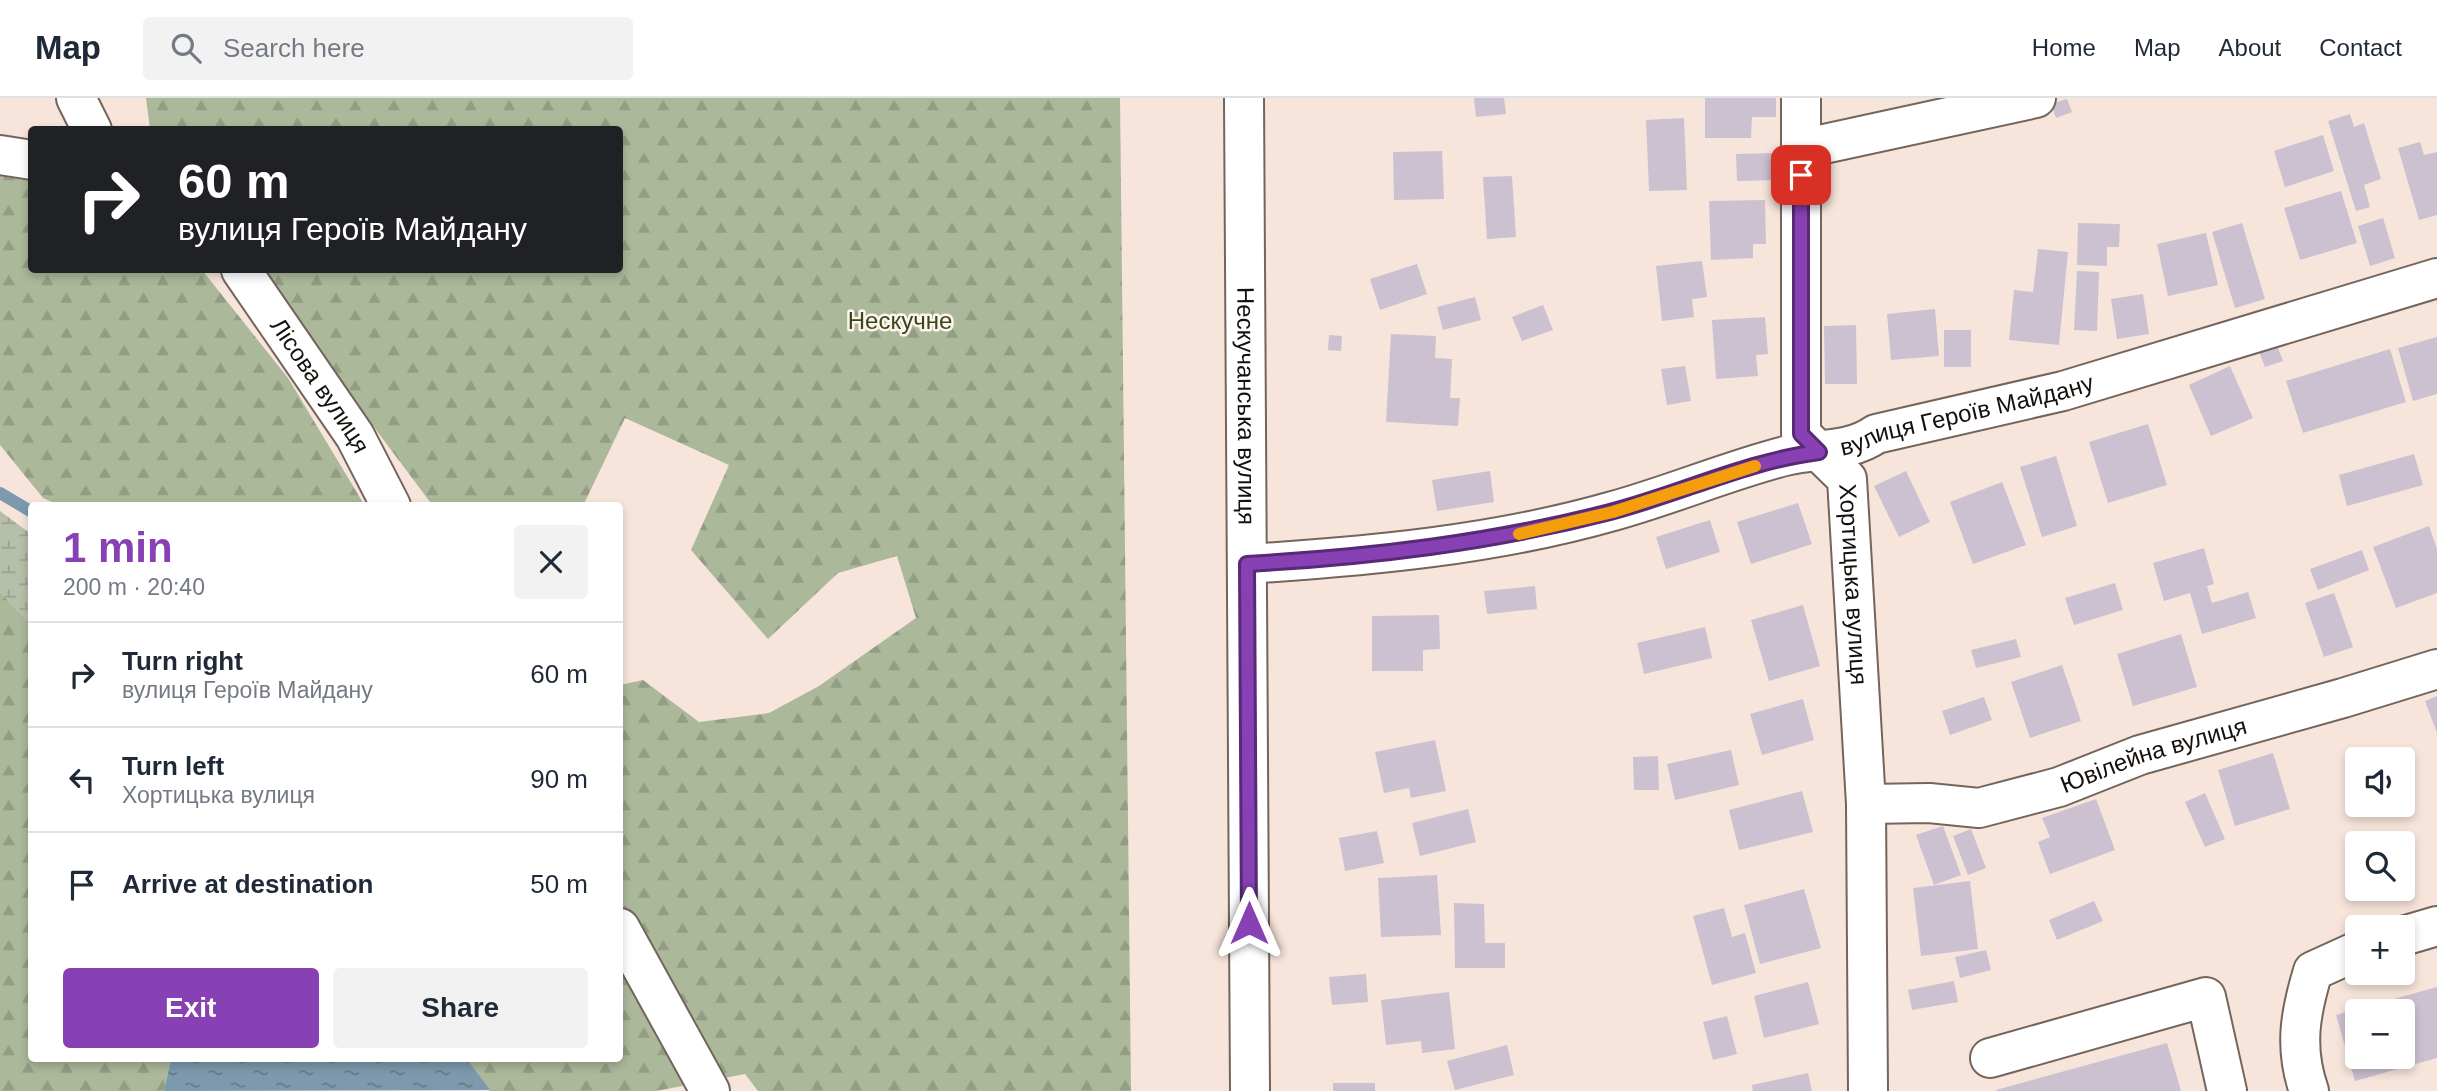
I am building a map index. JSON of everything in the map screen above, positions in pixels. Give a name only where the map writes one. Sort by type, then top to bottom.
[{"type":"street","points":[[76,98],[90,126]]},
{"type":"street","name":"Нескучанська вулиця","points":[[1244,98],[1250,1091]]},
{"type":"street","name":"Хортицька вулиця","points":[[1801,98],[1801,434],[1847,479],[1866,804],[1868,1091]]},
{"type":"street","points":[[1801,149],[2036,98]]},
{"type":"street","points":[[0,155],[28,159]]},
{"type":"street","name":"Лісова вулиця","points":[[243,273],[355,436],[389,502]]},
{"type":"street","name":"вулиця Героїв Майдану","points":[[1247,564],[1368,556],[1493,540],[1613,512],[1786,456],[1860,445],[1876,434],[2063,391],[2437,278]]},
{"type":"street","name":"Ювілейна вулиця","points":[[1866,804],[1928,803],[1979,807],[2059,787],[2140,755],[2343,698],[2437,668]]},
{"type":"street","points":[[2415,932],[2437,926]]},
{"type":"street","points":[[623,933],[710,1091]]},
{"type":"street","points":[[2309,1091],[2302,1071],[2300,1017],[2313,971],[2345,956]]},
{"type":"street","points":[[1990,1058],[2206,997],[2227,1091]]},
{"type":"green space","name":"Нескучне","points":[[146,98],[1120,98],[1131,1091],[758,1091],[745,1074],[656,1091],[490,1091],[469,1062],[623,1062],[623,684],[643,680],[699,722],[769,713],[819,686],[916,618],[897,556],[838,573],[768,639],[691,550],[729,465],[625,418],[585,502],[430,502],[338,379],[252,273],[623,273],[623,126],[150,126]]},
{"type":"green space","points":[[0,176],[28,181],[28,273],[204,273],[288,378],[363,502],[52,502],[43,498],[0,445]]},
{"type":"green space","points":[[0,511],[28,532],[28,622],[0,592]]},
{"type":"green space","points":[[0,592],[28,622],[28,1062],[170,1062],[164,1091],[0,1091]]},
{"type":"water","points":[[170,1062],[469,1062],[490,1090],[164,1091]]},
{"type":"building","points":[[1474,98],[1504,98],[1506,114],[1476,117]]},
{"type":"building","points":[[1705,98],[1776,98],[1776,117],[1752,117],[1751,138],[1705,138]]},
{"type":"building","points":[[2067,99],[2072,112],[2056,118],[2051,104]]},
{"type":"building","points":[[2350,114],[2354,127],[2364,123],[2381,179],[2364,185],[2370,207],[2356,211],[2328,121]]},
{"type":"building","points":[[1684,118],[1687,190],[1649,191],[1646,120]]},
{"type":"building","points":[[2323,135],[2334,171],[2285,187],[2274,151]]},
{"type":"building","points":[[2420,142],[2424,155],[2437,152],[2437,215],[2419,220],[2398,148]]},
{"type":"building","points":[[1442,151],[1444,199],[1394,200],[1393,152]]},
{"type":"building","points":[[1777,153],[1779,180],[1737,181],[1736,154]]},
{"type":"building","points":[[1512,176],[1516,237],[1487,239],[1483,177]]},
{"type":"building","points":[[2341,191],[2357,243],[2300,260],[2284,208]]},
{"type":"building","points":[[1765,200],[1766,244],[1753,244],[1753,258],[1711,260],[1709,201]]},
{"type":"building","points":[[2383,218],[2395,258],[2370,266],[2358,226]]},
{"type":"building","points":[[2078,223],[2120,224],[2119,247],[2107,247],[2107,266],[2077,265]]},
{"type":"building","points":[[2242,223],[2265,299],[2235,308],[2212,232]]},
{"type":"building","points":[[2206,233],[2218,285],[2168,296],[2157,244]]},
{"type":"building","points":[[2038,249],[2068,252],[2059,345],[2009,340],[2014,290],[2033,292]]},
{"type":"building","points":[[1702,261],[1707,297],[1692,299],[1694,317],[1662,321],[1656,266]]},
{"type":"building","points":[[1417,264],[1427,294],[1380,310],[1370,279]]},
{"type":"building","points":[[2077,271],[2099,272],[2097,331],[2074,330]]},
{"type":"building","points":[[2143,294],[2149,334],[2117,339],[2111,299]]},
{"type":"building","points":[[1475,297],[1481,320],[1443,330],[1437,307]]},
{"type":"building","points":[[1543,305],[1553,330],[1522,341],[1512,317]]},
{"type":"building","points":[[1935,309],[1939,356],[1891,360],[1887,314]]},
{"type":"building","points":[[1765,317],[1768,354],[1756,355],[1758,376],[1716,379],[1712,320]]},
{"type":"building","points":[[1856,325],[1857,384],[1825,384],[1824,326]]},
{"type":"building","points":[[1944,330],[1971,330],[1971,367],[1944,367]]},
{"type":"building","points":[[1391,334],[1436,336],[1435,358],[1452,359],[1450,398],[1460,398],[1458,426],[1386,422]]},
{"type":"building","points":[[1329,335],[1342,336],[1341,351],[1328,350]]},
{"type":"building","points":[[2437,337],[2437,394],[2413,401],[2398,348]]},
{"type":"building","points":[[2276,343],[2283,361],[2265,367],[2258,349]]},
{"type":"building","points":[[2390,349],[2406,402],[2303,433],[2286,381]]},
{"type":"building","points":[[1685,366],[1691,401],[1667,405],[1661,369]]},
{"type":"building","points":[[2230,366],[2253,418],[2211,436],[2189,385]]},
{"type":"building","points":[[2148,424],[2167,485],[2108,503],[2089,442]]},
{"type":"building","points":[[2414,454],[2423,485],[2347,506],[2339,475]]},
{"type":"building","points":[[2056,456],[2077,526],[2042,537],[2020,467]]},
{"type":"building","points":[[1490,471],[1494,502],[1437,511],[1432,480]]},
{"type":"building","points":[[1906,471],[1930,522],[1899,537],[1874,486]]},
{"type":"building","points":[[2002,482],[2026,545],[1973,564],[1950,502]]},
{"type":"building","points":[[1798,503],[1812,544],[1751,564],[1737,522]]},
{"type":"building","points":[[1710,520],[1720,552],[1666,569],[1656,537]]},
{"type":"building","points":[[2429,526],[2437,549],[2437,593],[2396,608],[2373,547]]},
{"type":"building","points":[[2204,548],[2214,584],[2207,586],[2212,603],[2248,592],[2256,618],[2202,634],[2190,593],[2164,601],[2153,563]]},
{"type":"building","points":[[2362,550],[2369,570],[2318,590],[2310,569]]},
{"type":"building","points":[[2115,583],[2123,610],[2074,625],[2065,598]]},
{"type":"building","points":[[1535,586],[1537,609],[1487,614],[1484,591]]},
{"type":"building","points":[[2334,593],[2353,647],[2324,657],[2305,603]]},
{"type":"building","points":[[1803,605],[1820,666],[1769,681],[1751,620]]},
{"type":"building","points":[[1439,615],[1440,649],[1423,650],[1423,671],[1372,671],[1372,616]]},
{"type":"building","points":[[1705,627],[1712,658],[1644,674],[1637,643]]},
{"type":"building","points":[[2181,634],[2197,687],[2133,706],[2117,654]]},
{"type":"building","points":[[2016,639],[2021,657],[1976,668],[1971,650]]},
{"type":"building","points":[[2062,665],[2081,721],[2030,738],[2011,682]]},
{"type":"building","points":[[2437,696],[2437,733],[2425,701]]},
{"type":"building","points":[[1984,697],[1992,720],[1950,735],[1942,711]]},
{"type":"building","points":[[1803,699],[1814,740],[1762,755],[1750,714]]},
{"type":"building","points":[[1435,740],[1446,791],[1411,798],[1409,788],[1384,793],[1375,752]]},
{"type":"building","points":[[1731,750],[1739,785],[1675,800],[1667,764]]},
{"type":"building","points":[[2273,753],[2290,809],[2235,826],[2218,770]]},
{"type":"building","points":[[1658,756],[1659,790],[1634,790],[1633,757]]},
{"type":"building","points":[[1802,791],[1813,832],[1739,850],[1729,810]]},
{"type":"building","points":[[2205,793],[2225,839],[2205,847],[2185,802]]},
{"type":"building","points":[[2096,799],[2115,850],[2050,874],[2038,842],[2050,837],[2042,818]]},
{"type":"building","points":[[1468,809],[1476,842],[1420,856],[1412,823]]},
{"type":"building","points":[[1943,826],[1961,875],[1934,885],[1916,835]]},
{"type":"building","points":[[1971,829],[1986,868],[1968,875],[1953,836]]},
{"type":"building","points":[[1377,831],[1384,863],[1345,871],[1339,838]]},
{"type":"building","points":[[1437,875],[1441,935],[1381,937],[1378,878]]},
{"type":"building","points":[[1970,881],[1978,949],[1921,956],[1913,888]]},
{"type":"building","points":[[1804,889],[1821,948],[1760,964],[1744,905]]},
{"type":"building","points":[[2094,901],[2103,921],[2057,940],[2049,920]]},
{"type":"building","points":[[1454,903],[1484,904],[1485,943],[1505,943],[1505,968],[1455,968]]},
{"type":"building","points":[[1724,908],[1732,937],[1745,933],[1756,973],[1712,985],[1693,916]]},
{"type":"building","points":[[1986,950],[1991,970],[1960,978],[1955,957]]},
{"type":"building","points":[[1366,974],[1368,1002],[1332,1005],[1329,977]]},
{"type":"building","points":[[1954,981],[1958,1002],[1912,1010],[1908,990]]},
{"type":"building","points":[[1808,982],[1819,1024],[1764,1038],[1754,996]]},
{"type":"building","points":[[2437,987],[2437,1058],[2415,1064],[2415,999],[2394,999]]},
{"type":"building","points":[[1449,992],[1455,1049],[1422,1053],[1421,1041],[1386,1045],[1381,1000]]},
{"type":"building","points":[[2345,1013],[2345,1046],[2336,1015]]},
{"type":"building","points":[[1727,1016],[1737,1054],[1713,1060],[1703,1022]]},
{"type":"building","points":[[2167,1043],[2181,1091],[1996,1091],[1996,1090]]},
{"type":"building","points":[[1507,1045],[1514,1075],[1455,1090],[1447,1061]]},
{"type":"building","points":[[2352,1069],[2398,1069],[2355,1081]]},
{"type":"building","points":[[1808,1073],[1812,1091],[1753,1091],[1752,1085]]},
{"type":"building","points":[[1333,1083],[1375,1083],[1375,1091],[1333,1091]]},
{"type":"waterway","points":[[0,493],[28,510]]},
{"type":"slow traffic","points":[[1519,534],[1613,512],[1755,466]]},
{"type":"route","points":[[1249,923],[1247,564],[1368,556],[1493,540],[1613,512],[1786,456],[1819,452],[1801,434],[1801,175]]}]
